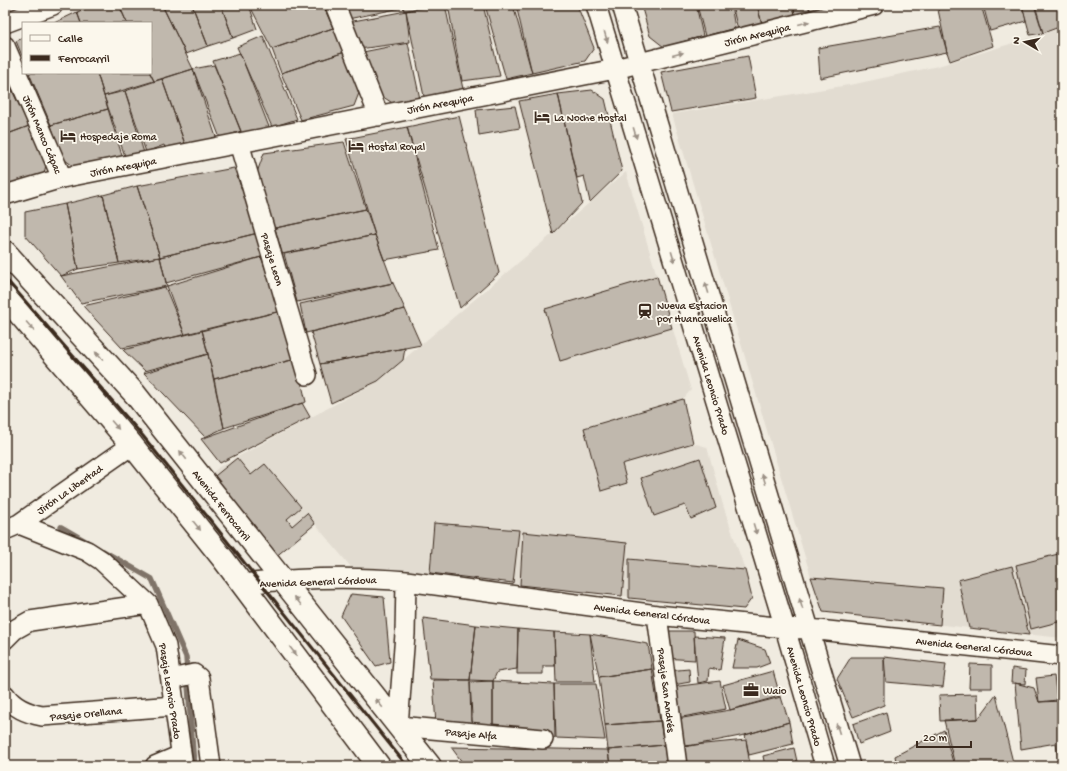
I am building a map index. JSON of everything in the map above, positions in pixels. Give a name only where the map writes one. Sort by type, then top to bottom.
[{"type":"main road","name":"Avenida Ferrocarril","points":[[5,252],[134,394],[430,766]]},
{"type":"main road","points":[[5,297],[132,445],[242,584],[379,766]]},
{"type":"street","points":[[5,23],[52,5]]},
{"type":"street","points":[[336,5],[379,116]]},
{"type":"street","name":"Avenida Leoncio Prado","points":[[596,5],[826,766]]},
{"type":"street","name":"Avenida Leoncio Prado","points":[[622,5],[850,766]]},
{"type":"street","name":"Jirón Arequipa","points":[[5,196],[62,178],[615,69],[862,7]]},
{"type":"street","name":"Jirón Manco Cápac","points":[[5,46],[62,178]]},
{"type":"street","name":"Pasaje Leon","points":[[239,143],[307,375]]},
{"type":"street","points":[[656,203],[680,196]]},
{"type":"street","points":[[704,360],[727,353]]},
{"type":"street","name":"Jirón La Libertad","points":[[12,527],[132,445]]},
{"type":"street","name":"Pasaje Leoncio Prado","points":[[12,527],[87,551],[101,560],[148,604],[166,646],[182,760]]},
{"type":"street","name":"Avenida General Córdova","points":[[242,584],[281,580],[370,578],[406,581],[657,615],[785,628],[809,629],[1062,656]]},
{"type":"street","points":[[398,726],[405,634],[406,581]]},
{"type":"street","points":[[5,640],[14,630],[30,621],[148,604]]},
{"type":"street","name":"Pasaje San Andrés","points":[[657,615],[677,766]]},
{"type":"street","points":[[171,679],[194,674],[199,678],[211,766]]},
{"type":"street","name":"Pasaje Orellana","points":[[5,695],[10,702],[27,713],[42,716],[174,706]]},
{"type":"street","name":"Pasaje Alfa","points":[[398,726],[543,739]]},
{"type":"street","points":[[155,766],[182,760]]},
{"type":"shaded area","points":[[1062,28],[1062,638],[823,612],[811,577],[672,114],[855,84],[938,66]]},
{"type":"shaded area","points":[[626,172],[691,390],[683,399],[693,443],[707,447],[723,505],[745,570],[752,598],[744,609],[520,585],[430,573],[351,567],[315,524],[274,558],[208,477],[219,467],[378,381]]},
{"type":"building","points":[[96,5],[119,5],[127,22],[81,22],[77,12]]},
{"type":"building","points":[[119,5],[162,5],[193,69],[154,81],[150,74],[152,74],[152,22],[127,22]]},
{"type":"building","points":[[162,5],[192,5],[208,46],[186,54]]},
{"type":"building","points":[[192,5],[221,5],[233,38],[208,46]]},
{"type":"building","points":[[221,5],[249,5],[257,29],[233,38]]},
{"type":"building","points":[[323,5],[333,28],[272,49],[250,6]]},
{"type":"building","points":[[343,5],[400,5],[401,8],[348,19]]},
{"type":"building","points":[[403,5],[434,5],[404,11]]},
{"type":"building","points":[[434,5],[445,5],[463,89],[425,101],[406,11]]},
{"type":"building","points":[[448,5],[483,5],[500,76],[462,81]]},
{"type":"building","points":[[485,5],[513,5],[532,73],[506,79]]},
{"type":"building","points":[[516,5],[577,5],[594,48],[585,61],[532,73]]},
{"type":"building","points":[[641,5],[696,5],[703,36],[664,47],[650,36]]},
{"type":"building","points":[[713,5],[731,5],[735,28],[705,36],[698,9]]},
{"type":"building","points":[[732,5],[757,5],[762,24],[738,30]]},
{"type":"building","points":[[757,5],[793,5],[796,19],[762,24]]},
{"type":"building","points":[[793,5],[808,5],[811,15],[796,19]]},
{"type":"building","points":[[809,5],[828,5],[826,10],[811,15]]},
{"type":"building","points":[[937,5],[981,5],[993,46],[950,61]]},
{"type":"building","points":[[983,5],[1022,5],[1026,21],[990,31]]},
{"type":"building","points":[[1022,5],[1034,5],[1043,33],[1030,35]]},
{"type":"building","points":[[1035,5],[1062,5],[1062,26],[1043,33]]},
{"type":"building","points":[[406,11],[410,42],[359,49],[348,22]]},
{"type":"building","points":[[77,12],[81,22],[56,22]]},
{"type":"building","points":[[940,27],[947,52],[820,78],[818,48]]},
{"type":"building","points":[[333,28],[345,52],[281,73],[272,49]]},
{"type":"building","points":[[263,36],[297,119],[272,127],[237,47]]},
{"type":"building","points":[[22,38],[22,56],[16,41]]},
{"type":"building","points":[[408,43],[420,99],[397,106],[374,91],[358,53]]},
{"type":"building","points":[[345,52],[359,93],[354,106],[301,120],[281,73]]},
{"type":"building","points":[[240,53],[271,132],[243,137],[213,61]]},
{"type":"building","points":[[748,56],[756,98],[671,112],[661,72]]},
{"type":"building","points":[[214,65],[241,131],[220,138],[193,69]]},
{"type":"building","points":[[193,69],[216,137],[186,147],[162,79]]},
{"type":"building","points":[[29,74],[97,74],[108,109],[51,125]]},
{"type":"building","points":[[97,74],[150,74],[154,81],[104,96]]},
{"type":"building","points":[[162,79],[186,147],[167,153],[164,145],[146,152],[125,91]]},
{"type":"building","points":[[9,84],[29,126],[5,135],[5,85]]},
{"type":"building","points":[[592,90],[605,99],[622,171],[590,202],[584,176],[577,178],[558,94]]},
{"type":"building","points":[[125,91],[144,153],[126,159],[104,96]]},
{"type":"building","points":[[558,94],[582,203],[553,234],[519,101]]},
{"type":"building","points":[[515,106],[520,128],[479,135],[476,110]]},
{"type":"building","points":[[108,109],[123,159],[79,170],[62,158],[51,125]]},
{"type":"building","points":[[459,116],[499,273],[460,308],[407,127]]},
{"type":"building","points":[[29,126],[46,165],[42,182],[5,193],[5,135]]},
{"type":"building","points":[[407,127],[439,250],[384,260],[346,139]]},
{"type":"building","points":[[344,142],[366,209],[271,229],[255,178],[264,153]]},
{"type":"building","points":[[234,168],[258,233],[160,257],[137,186]]},
{"type":"building","points":[[137,186],[160,257],[119,263],[103,195]]},
{"type":"building","points":[[103,195],[119,263],[78,269],[65,204]]},
{"type":"building","points":[[65,204],[78,269],[61,276],[25,235],[25,212]]},
{"type":"building","points":[[366,209],[375,235],[282,254],[275,228]]},
{"type":"building","points":[[258,233],[265,256],[166,283],[160,257]]},
{"type":"building","points":[[375,235],[393,283],[297,302],[284,254]]},
{"type":"building","points":[[160,257],[167,286],[81,303],[61,276]]},
{"type":"building","points":[[261,257],[281,311],[185,335],[167,286]]},
{"type":"building","points":[[657,276],[672,328],[560,361],[545,309]]},
{"type":"building","points":[[393,283],[405,309],[306,333],[300,304]]},
{"type":"building","points":[[165,287],[185,335],[122,348],[83,306]]},
{"type":"building","points":[[405,309],[421,345],[320,364],[311,332]]},
{"type":"building","points":[[281,311],[296,359],[214,379],[202,330]]},
{"type":"building","points":[[202,330],[208,354],[145,371],[123,350]]},
{"type":"building","points":[[405,348],[403,360],[378,381],[331,403],[320,364]]},
{"type":"building","points":[[208,354],[224,428],[205,437],[144,373]]},
{"type":"building","points":[[296,359],[306,402],[224,428],[214,379]]},
{"type":"building","points":[[683,399],[693,443],[622,464],[627,483],[601,491],[584,428]]},
{"type":"building","points":[[302,403],[310,417],[220,463],[201,439]]},
{"type":"building","points":[[237,458],[251,475],[265,464],[301,507],[287,519],[292,526],[307,513],[315,524],[274,558],[210,480]]},
{"type":"building","points":[[700,458],[716,508],[691,519],[685,505],[654,516],[641,478]]},
{"type":"building","points":[[434,523],[519,530],[513,583],[430,573]]},
{"type":"building","points":[[523,532],[627,543],[622,596],[520,585]]},
{"type":"building","points":[[1062,553],[1062,621],[1031,629],[1016,565]]},
{"type":"building","points":[[629,559],[745,570],[752,598],[744,609],[629,598]]},
{"type":"building","points":[[1012,566],[1029,635],[969,628],[958,580]]},
{"type":"building","points":[[811,577],[943,588],[940,625],[823,612]]},
{"type":"building","points":[[351,594],[384,597],[390,662],[376,666],[341,616]]},
{"type":"building","points":[[423,618],[476,625],[470,680],[430,679]]},
{"type":"building","points":[[476,625],[518,629],[517,669],[497,672],[493,681],[470,680]]},
{"type":"building","points":[[518,629],[554,632],[555,666],[543,666],[543,674],[517,674]]},
{"type":"building","points":[[660,631],[694,631],[695,660],[663,658]]},
{"type":"building","points":[[554,632],[590,634],[595,682],[556,682]]},
{"type":"building","points":[[590,634],[648,644],[652,669],[599,677]]},
{"type":"building","points":[[694,636],[725,638],[720,670],[709,668],[708,681],[698,683]]},
{"type":"building","points":[[738,640],[765,649],[770,663],[757,668],[732,668]]},
{"type":"building","points":[[851,657],[884,657],[884,705],[853,717],[837,679]]},
{"type":"building","points":[[884,657],[946,664],[943,687],[886,682]]},
{"type":"building","points":[[970,664],[992,665],[992,688],[969,688]]},
{"type":"building","points":[[1012,668],[1026,670],[1025,684],[1011,683]]},
{"type":"building","points":[[652,669],[660,721],[605,725],[599,677]]},
{"type":"building","points":[[689,669],[690,682],[668,686],[667,671]]},
{"type":"building","name":"Waio","points":[[773,671],[780,696],[730,710],[723,685]]},
{"type":"building","points":[[1054,676],[1057,700],[1039,702],[1036,678]]},
{"type":"building","points":[[433,680],[470,680],[471,733],[436,725]]},
{"type":"building","points":[[493,681],[493,734],[473,733],[470,682]]},
{"type":"building","points":[[493,681],[554,684],[555,738],[493,734]]},
{"type":"building","points":[[720,681],[726,709],[677,718],[672,687]]},
{"type":"building","points":[[1015,683],[1034,688],[1039,702],[1062,701],[1062,766],[1059,766],[1056,743],[1021,749]]},
{"type":"building","points":[[554,684],[596,684],[605,740],[556,738]]},
{"type":"building","points":[[977,694],[978,719],[940,721],[939,695]]},
{"type":"building","points":[[996,695],[1014,766],[955,766],[944,720],[978,719]]},
{"type":"building","points":[[781,697],[789,722],[745,735],[679,748],[677,719],[730,710]]},
{"type":"building","points":[[886,712],[890,732],[859,744],[853,724]]},
{"type":"building","points":[[660,721],[664,745],[608,750],[605,725]]},
{"type":"building","points":[[789,722],[793,744],[749,755],[745,735]]},
{"type":"building","points":[[944,730],[954,766],[897,766],[895,756]]},
{"type":"building","points":[[746,740],[750,765],[686,766],[684,746]]},
{"type":"building","points":[[664,745],[667,766],[610,766],[608,750]]},
{"type":"building","points":[[451,747],[608,750],[610,766],[465,766]]},
{"type":"building","points":[[794,748],[798,766],[765,766],[763,756]]},
{"type":"building","points":[[894,761],[895,766],[877,766]]},
{"type":"building","points":[[764,763],[765,766],[733,766],[750,765]]},
{"type":"waterway","points":[[61,527],[87,542]]},
{"type":"waterway","points":[[103,551],[152,579],[186,657],[194,766]]},
{"type":"railway","points":[[5,278],[143,436],[407,766]]},
{"type":"place","name":"La Noche Hostal","points":[[542,117]]},
{"type":"place","name":"Hospedaje Roma","points":[[68,136]]},
{"type":"place","name":"Hostal Royal","points":[[356,146]]},
{"type":"place","name":"Nueva Estacion por Huancavelica","points":[[645,311]]},
{"type":"place","name":"Waio","points":[[751,690]]}]
